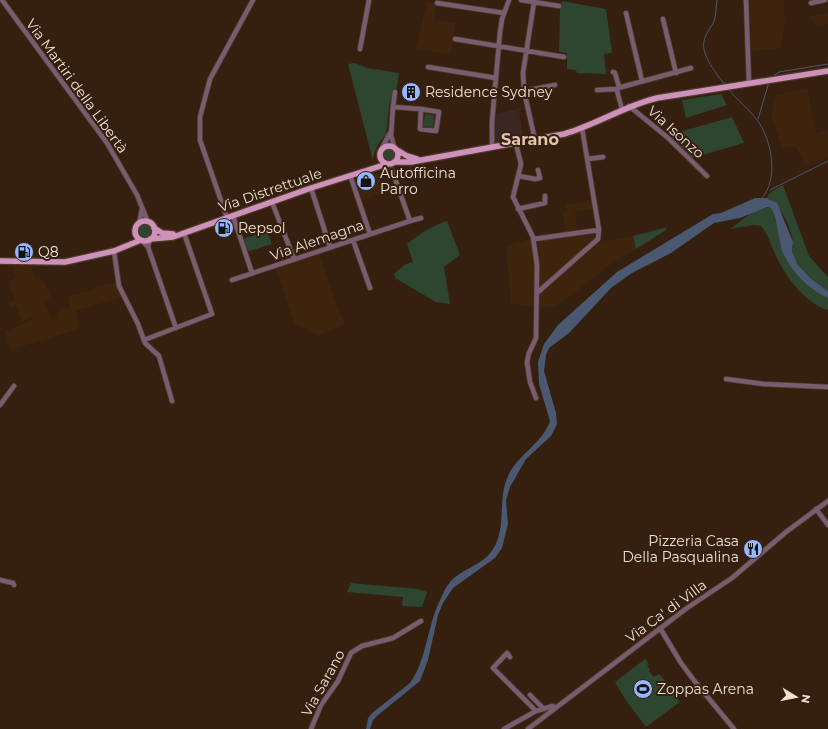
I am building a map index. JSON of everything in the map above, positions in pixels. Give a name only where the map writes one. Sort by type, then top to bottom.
[{"type":"main road","points":[[380,158],[387,164],[516,144],[582,128],[629,106],[656,98],[828,71]]},
{"type":"main road","points":[[367,171],[375,166],[380,158],[382,148],[389,145],[410,158],[425,159]]},
{"type":"main road","points":[[394,162],[398,158],[396,149]]},
{"type":"main road","name":"Via Distrettuale","points":[[0,261],[56,263],[114,251],[141,240],[166,238],[311,188],[387,164]]},
{"type":"main road","name":"Via Distrettuale","points":[[148,222],[154,228],[165,234],[183,233]]},
{"type":"main road","points":[[125,247],[132,240],[139,224],[148,222]]},
{"type":"main road","points":[[150,239],[154,234],[154,228]]},
{"type":"main road","points":[[135,233],[141,240]]},
{"type":"street","name":"Via Martiri della Libertà","points":[[2,0],[107,143],[137,195],[148,222]]},
{"type":"street","points":[[227,218],[200,140],[200,117],[210,79],[253,0]]},
{"type":"street","points":[[360,49],[369,0]]},
{"type":"street","points":[[492,147],[492,122],[499,47],[504,13],[509,0]]},
{"type":"street","points":[[521,0],[559,6]]},
{"type":"street","points":[[746,0],[749,84]]},
{"type":"street","points":[[811,3],[824,0]]},
{"type":"street","points":[[534,2],[523,73],[524,91],[535,140]]},
{"type":"street","points":[[437,3],[504,13]]},
{"type":"street","points":[[626,13],[642,81]]},
{"type":"street","points":[[663,19],[676,72]]},
{"type":"street","points":[[454,39],[564,57]]},
{"type":"street","points":[[428,68],[496,78]]},
{"type":"street","points":[[597,90],[618,88],[691,68]]},
{"type":"street","points":[[613,72],[615,73],[622,109]]},
{"type":"street","points":[[524,91],[555,85]]},
{"type":"street","points":[[395,92],[391,129],[396,149]]},
{"type":"street","points":[[393,106],[421,109],[439,112],[436,131],[420,129],[421,109]]},
{"type":"street","name":"Via Isonzo","points":[[629,106],[667,137],[707,176]]},
{"type":"street","points":[[537,293],[598,239],[599,230],[582,128]]},
{"type":"street","points":[[382,148],[391,129]]},
{"type":"street","points":[[516,144],[521,161],[519,176],[512,194],[534,239],[537,293],[536,338],[529,353],[528,362],[530,382],[536,398]]},
{"type":"street","points":[[588,159],[603,157]]},
{"type":"street","points":[[392,170],[394,162]]},
{"type":"street","points":[[387,164],[392,170],[410,221]]},
{"type":"street","points":[[519,176],[535,179],[540,178],[538,170]]},
{"type":"street","points":[[350,175],[370,234]]},
{"type":"street","points":[[311,188],[330,247]]},
{"type":"street","points":[[518,209],[545,203],[545,196]]},
{"type":"street","points":[[272,202],[294,259]]},
{"type":"street","points":[[139,224],[142,215],[142,208]]},
{"type":"street","points":[[233,216],[252,273]]},
{"type":"street","name":"Via Alemagna","points":[[232,280],[421,218]]},
{"type":"street","points":[[534,239],[599,230]]},
{"type":"street","points":[[144,340],[212,314],[183,233]]},
{"type":"street","points":[[148,247],[150,239]]},
{"type":"street","points":[[141,240],[148,247],[176,328]]},
{"type":"street","points":[[353,240],[370,288]]},
{"type":"street","points":[[114,251],[118,283],[146,345],[159,356],[172,401]]},
{"type":"street","points":[[726,379],[764,384],[828,388]]},
{"type":"street","points":[[0,405],[14,386]]},
{"type":"street","name":"Via Ca' di Villa","points":[[528,729],[703,596],[732,578],[816,509],[828,501]]},
{"type":"street","points":[[816,509],[828,525]]},
{"type":"street","points":[[0,580],[13,583],[14,585]]},
{"type":"street","name":"Via Sarano","points":[[311,729],[320,705],[338,680],[351,653],[362,646],[393,638],[421,621]]},
{"type":"street","points":[[660,628],[692,678],[734,729]]},
{"type":"street","points":[[509,653],[493,668],[536,711]]},
{"type":"street","points":[[530,695],[543,708]]},
{"type":"street","points":[[504,729],[543,708],[553,706],[555,708]]},
{"type":"shaded area","points":[[750,0],[789,0],[784,1],[785,23],[780,49],[751,51]]},
{"type":"shaded area","points":[[427,2],[437,4],[434,20],[456,23],[451,55],[416,48]]},
{"type":"shaded area","points":[[828,13],[828,24],[816,27],[810,16]]},
{"type":"shaded area","points":[[807,88],[816,133],[828,130],[828,157],[806,166],[795,146],[782,148],[771,116],[776,95]]},
{"type":"shaded area","points":[[527,107],[527,109],[519,110],[523,137],[495,142],[495,114]]},
{"type":"shaded area","points":[[378,173],[384,193],[362,200],[355,179]]},
{"type":"shaded area","points":[[592,200],[594,209],[575,212],[577,230],[566,233],[563,213],[567,212],[566,205]]},
{"type":"shaded area","points":[[593,233],[595,236],[592,243],[540,287],[539,240]]},
{"type":"shaded area","points":[[633,236],[636,249],[607,267],[561,303],[539,308],[540,293],[603,241]]},
{"type":"shaded area","points":[[533,238],[536,303],[531,306],[511,304],[506,246]]},
{"type":"shaded area","points":[[319,253],[339,312],[346,324],[317,336],[309,329],[294,324],[276,268]]},
{"type":"shaded area","points":[[12,265],[31,266],[37,281],[43,279],[49,292],[50,298],[44,301],[51,320],[58,317],[56,313],[70,307],[68,296],[94,290],[94,287],[116,282],[122,297],[76,311],[79,329],[10,350],[5,331],[32,320],[32,318],[22,322],[16,305],[11,307],[9,303],[15,300],[8,281],[16,278]]},
{"type":"green space","points":[[562,1],[606,9],[612,53],[604,54],[606,74],[577,73],[576,70],[567,69],[567,53],[559,52],[560,7]]},
{"type":"green space","points":[[355,63],[367,68],[399,73],[395,99],[390,100],[386,135],[377,147],[373,161],[348,64]]},
{"type":"green space","points":[[721,94],[727,105],[686,118],[682,100]]},
{"type":"green space","points":[[425,114],[434,115],[433,127],[423,126]]},
{"type":"green space","points":[[732,117],[744,143],[692,158],[669,135]]},
{"type":"green space","points":[[389,148],[393,150],[395,154],[393,158],[389,160],[385,158],[383,154],[385,150]]},
{"type":"green space","points":[[783,185],[809,256],[828,277],[828,291],[812,280],[799,267],[792,254],[793,244],[788,225],[776,205],[771,200],[766,198],[772,191]]},
{"type":"green space","points":[[763,207],[771,208],[779,229],[782,248],[814,290],[828,298],[828,310],[820,307],[805,297],[792,283],[778,260],[761,226],[753,225],[730,229],[750,214]]},
{"type":"green space","points":[[447,221],[460,255],[444,267],[450,304],[436,302],[395,278],[394,274],[404,265],[413,262],[407,244],[436,225]]},
{"type":"green space","points":[[145,224],[150,226],[152,231],[150,236],[145,238],[140,236],[138,231],[140,226]]},
{"type":"green space","points":[[667,227],[666,230],[636,249],[633,236]]},
{"type":"green space","points":[[267,231],[272,244],[247,252],[243,239]]},
{"type":"green space","points":[[351,583],[418,589],[427,592],[422,607],[402,606],[403,597],[347,592]]},
{"type":"green space","points":[[645,659],[649,664],[647,666],[650,669],[649,671],[654,677],[659,674],[677,693],[675,696],[680,702],[646,727],[625,699],[615,682]]},
{"type":"water","points":[[755,198],[766,198],[777,203],[793,242],[792,251],[797,264],[811,279],[828,291],[828,298],[814,290],[800,278],[785,258],[779,239],[774,213],[771,208],[767,207],[740,218],[714,223],[671,253],[632,273],[611,288],[569,333],[549,348],[546,355],[544,371],[556,413],[557,424],[551,436],[526,459],[510,487],[506,500],[508,524],[502,548],[495,558],[453,588],[443,603],[438,615],[428,660],[420,681],[378,715],[373,720],[370,729],[366,729],[368,718],[371,714],[410,683],[416,674],[424,653],[436,608],[448,585],[459,574],[490,554],[497,541],[500,532],[503,495],[508,476],[512,468],[536,443],[550,421],[539,384],[538,362],[544,344],[558,325],[617,272],[713,214],[721,213]]},
{"type":"waterway","points":[[717,0],[716,14],[704,41],[704,47],[707,59],[725,85]]},
{"type":"waterway","points":[[771,78],[779,72],[828,64]]},
{"type":"waterway","points":[[758,119],[769,82]]},
{"type":"waterway","points":[[728,89],[757,120],[770,148],[772,170],[767,190],[762,198]]},
{"type":"waterway","points":[[770,190],[828,161]]},
{"type":"place","name":"Residence Sydney","points":[[411,92]]},
{"type":"place","name":"Autofficina Parro","points":[[366,181]]},
{"type":"place","name":"Repsol","points":[[224,228]]},
{"type":"place","name":"Q8","points":[[24,252]]},
{"type":"place","name":"Pizzeria Casa Della Pasqualina","points":[[753,549]]},
{"type":"place","name":"Zoppas Arena","points":[[643,689]]},
{"type":"district","name":"Sarano","points":[[530,139]]}]
